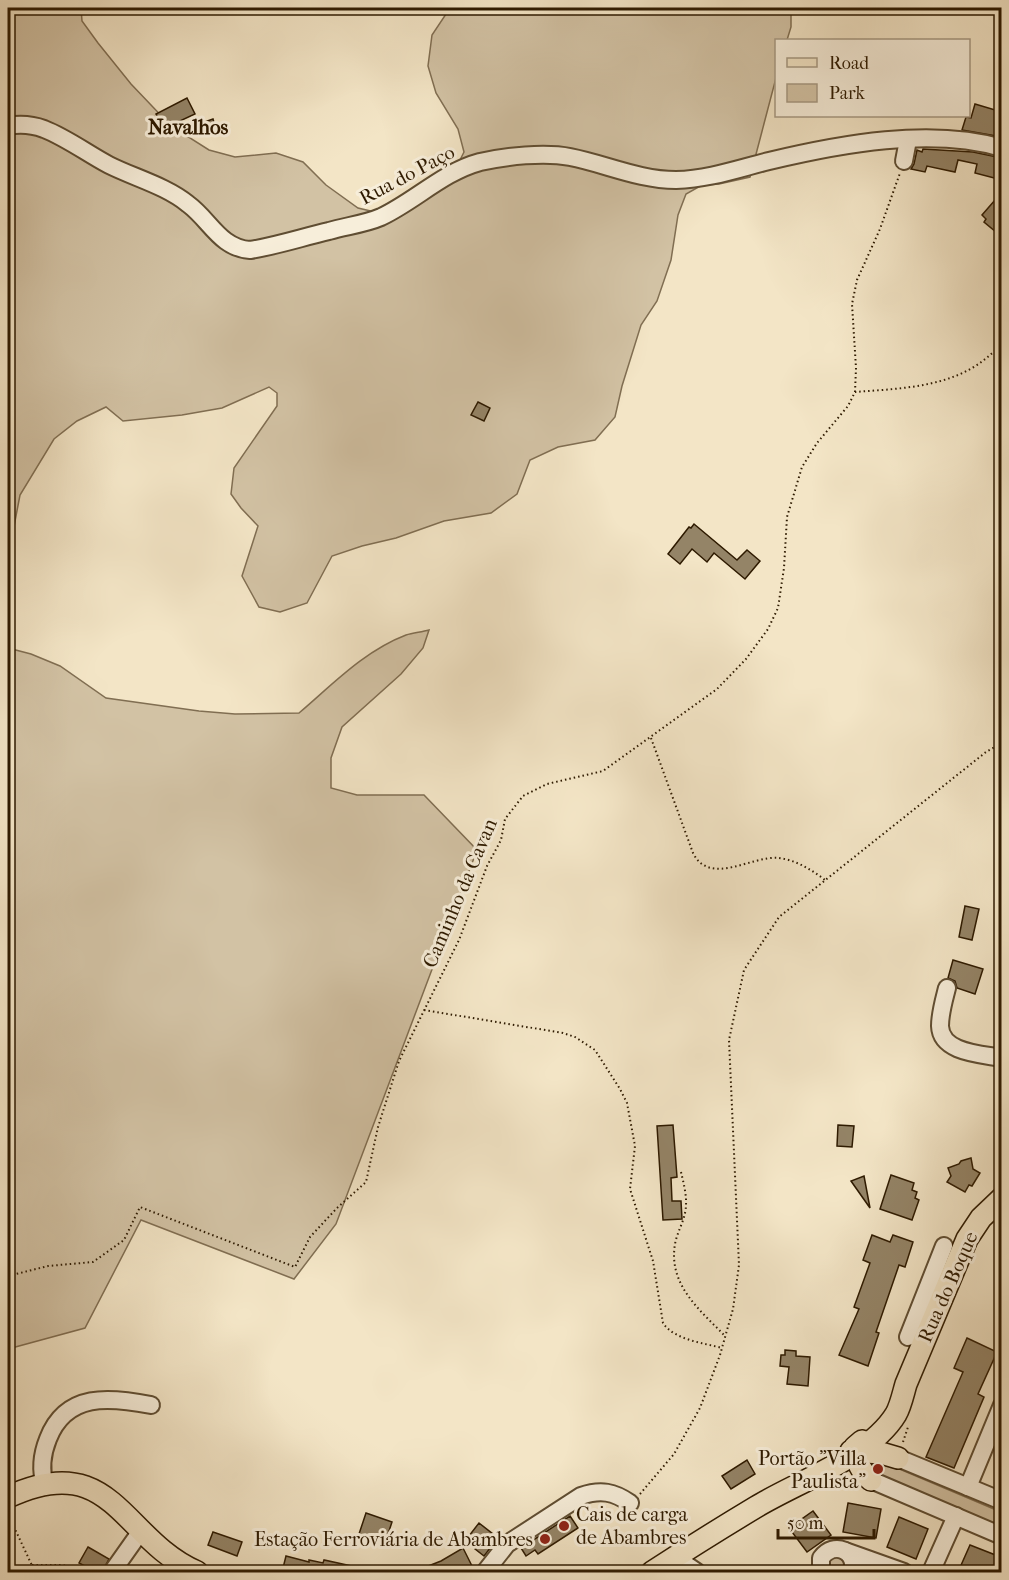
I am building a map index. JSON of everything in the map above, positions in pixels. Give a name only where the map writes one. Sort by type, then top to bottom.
[{"type":"main road","name":"Rua do Boque","points":[[652,1572],[758,1505],[816,1476],[856,1452],[900,1406],[945,1266],[976,1224],[1002,1198]]},
{"type":"main road","name":"Rua do Boque","points":[[758,1505],[776,1490],[868,1429],[887,1419]]},
{"type":"main road","points":[[887,1419],[889,1444],[901,1452]]},
{"type":"main road","points":[[827,1457],[842,1452],[901,1452]]},
{"type":"main road","points":[[856,1452],[860,1470],[871,1480]]},
{"type":"main road","points":[[816,1476],[850,1476],[871,1480]]},
{"type":"main road","points":[[8,1497],[26,1489],[45,1485],[75,1485],[98,1492],[118,1507],[170,1558],[197,1572]]},
{"type":"street","name":"Rua do Paço","points":[[8,126],[24,125],[45,130],[119,170],[181,199],[197,212],[224,241],[241,249],[250,250],[381,217],[448,177],[472,165],[490,160],[558,155],[651,178],[696,179],[729,173],[799,154],[859,144],[964,139],[1002,148]]},
{"type":"street","points":[[904,161],[908,140]]},
{"type":"street","points":[[946,988],[940,1024],[941,1033],[946,1040],[960,1050],[1002,1058]]},
{"type":"street","points":[[908,1337],[945,1266],[944,1246]]},
{"type":"street","points":[[45,1485],[42,1468],[45,1448],[54,1426],[72,1408],[91,1401],[110,1399],[151,1406]]},
{"type":"street","points":[[968,1487],[1002,1406]]},
{"type":"street","points":[[901,1452],[968,1487],[1002,1501]]},
{"type":"street","points":[[871,1480],[1002,1536]]},
{"type":"street","points":[[485,1572],[507,1544],[581,1496],[593,1492],[606,1492],[630,1503]]},
{"type":"street","points":[[931,1572],[956,1516]]},
{"type":"street","points":[[112,1572],[141,1531]]},
{"type":"street","points":[[821,1572],[820,1564],[824,1554],[834,1548],[869,1558],[904,1572]]},
{"type":"street","points":[[845,1551],[853,1559],[852,1572]]},
{"type":"street","points":[[852,1572],[858,1564],[869,1558]]},
{"type":"street","points":[[673,1559],[698,1572]]},
{"type":"path","points":[[904,161],[894,194],[855,288],[852,304],[856,368],[855,392],[902,389],[951,378],[973,368],[1002,345]]},
{"type":"path","name":"Caminho da Cavan","points":[[8,1276],[48,1266],[93,1262],[124,1240],[140,1207],[295,1267],[310,1237],[366,1182],[378,1127],[399,1061],[459,940],[483,877],[501,840],[505,819],[523,796],[547,784],[603,771],[717,688],[746,659],[768,629],[778,608],[784,568],[787,517],[802,467],[817,443],[848,406],[855,392]]},
{"type":"path","points":[[651,738],[693,853],[701,864],[721,869],[766,858],[778,858],[798,863],[825,880]]},
{"type":"path","points":[[630,1503],[664,1467],[683,1440],[707,1391],[733,1309],[739,1265],[729,1040],[744,970],[780,917],[986,752],[1002,743]]},
{"type":"path","points":[[423,1010],[563,1033],[575,1037],[595,1050],[627,1103],[635,1146],[630,1189],[653,1262],[663,1323],[670,1332],[722,1348]]},
{"type":"path","points":[[681,1172],[686,1198],[685,1214],[675,1243],[674,1257],[678,1279],[695,1306],[726,1336]]},
{"type":"path","points":[[901,1452],[908,1426]]},
{"type":"path","points":[[8,1514],[35,1572]]},
{"type":"path","points":[[32,1565],[63,1565],[82,1572]]},
{"type":"green space","points":[[8,8],[81,8],[82,21],[98,43],[131,84],[171,126],[209,150],[235,157],[276,153],[303,162],[326,185],[358,208],[396,217],[449,182],[464,152],[458,129],[436,93],[428,66],[432,35],[450,8],[791,8],[791,27],[787,39],[775,39],[775,82],[750,177],[719,184],[702,185],[686,194],[678,215],[671,260],[657,301],[641,325],[615,417],[595,440],[558,447],[530,460],[517,494],[491,513],[444,521],[396,538],[332,556],[307,603],[280,612],[259,607],[242,576],[258,526],[231,494],[234,468],[277,406],[277,393],[269,387],[222,408],[123,421],[106,407],[77,421],[54,439],[20,495],[8,558]]},
{"type":"green space","points":[[429,630],[423,648],[401,674],[342,727],[331,758],[331,788],[357,795],[424,795],[477,850],[336,1224],[294,1279],[141,1220],[85,1328],[8,1349],[8,648],[31,654],[60,666],[106,698],[235,714],[299,713],[362,659],[376,650],[406,635]]},
{"type":"green space","points":[[883,1462],[1001,1512],[1001,1529],[876,1477]]},
{"type":"green space","points":[[833,1557],[839,1557],[844,1565],[842,1571],[833,1573],[828,1568],[828,1562]]},
{"type":"building","points":[[187,98],[195,114],[165,128],[156,114]]},
{"type":"building","points":[[975,104],[1002,112],[1002,137],[962,130],[966,117],[971,118]]},
{"type":"building","points":[[213,119],[216,130],[203,135],[199,124]]},
{"type":"building","points":[[923,149],[973,152],[1002,158],[1002,180],[975,173],[977,164],[958,160],[955,172],[927,166],[925,172],[911,169],[917,150],[922,152]]},
{"type":"building","points":[[1002,192],[1002,237],[984,222],[986,219],[982,215]]},
{"type":"building","points":[[478,402],[490,408],[484,421],[471,415]]},
{"type":"building","points":[[694,524],[737,560],[747,550],[760,561],[745,579],[714,553],[707,562],[692,549],[680,564],[668,554],[689,527],[691,528]]},
{"type":"building","points":[[965,906],[979,909],[972,940],[959,937]]},
{"type":"building","points":[[953,960],[983,969],[975,994],[957,988],[955,981],[948,978]]},
{"type":"building","points":[[673,1125],[677,1177],[671,1178],[672,1201],[681,1201],[682,1219],[663,1220],[657,1126]]},
{"type":"building","points":[[838,1125],[854,1126],[852,1147],[837,1146]]},
{"type":"building","points":[[971,1158],[973,1169],[980,1173],[965,1192],[947,1182],[951,1176],[948,1168]]},
{"type":"building","points":[[891,1175],[914,1183],[912,1190],[917,1192],[915,1198],[919,1200],[912,1220],[880,1209]]},
{"type":"building","points":[[864,1176],[870,1208],[851,1181]]},
{"type":"building","points":[[872,1235],[890,1242],[893,1235],[913,1242],[905,1267],[899,1265],[876,1332],[879,1333],[868,1366],[839,1355],[859,1309],[854,1307],[870,1263],[863,1260]]},
{"type":"building","points":[[967,1338],[997,1352],[978,1394],[984,1397],[954,1468],[926,1457],[963,1372],[954,1368]]},
{"type":"building","points":[[785,1350],[796,1351],[796,1356],[810,1357],[808,1386],[787,1384],[789,1367],[780,1366],[781,1355],[785,1355]]},
{"type":"building","points":[[747,1460],[755,1474],[731,1489],[722,1476]]},
{"type":"building","points":[[848,1503],[881,1509],[876,1538],[843,1532]]},
{"type":"building","points":[[813,1511],[831,1535],[807,1552],[789,1528]]},
{"type":"building","points":[[366,1513],[392,1522],[385,1543],[359,1534]]},
{"type":"building","points":[[570,1516],[578,1528],[538,1554],[535,1550],[526,1556],[521,1548]]},
{"type":"building","points":[[899,1517],[928,1529],[916,1559],[887,1547]]},
{"type":"building","points":[[479,1523],[498,1538],[484,1556],[465,1541]]},
{"type":"building","points":[[213,1532],[242,1542],[237,1556],[208,1545]]},
{"type":"building","points":[[970,1545],[998,1556],[991,1572],[958,1572]]},
{"type":"building","points":[[88,1547],[109,1559],[102,1572],[96,1572],[79,1563]]},
{"type":"building","points":[[463,1548],[475,1572],[413,1572],[441,1561]]},
{"type":"building","points":[[286,1556],[309,1562],[309,1560],[323,1563],[324,1560],[361,1568],[360,1572],[282,1572]]},
{"type":"place","name":"Portão \"Villa Paulista\"","points":[[878,1469]]},
{"type":"place","name":"Cais de carga de Abambres","points":[[564,1526]]},
{"type":"place","name":"Estação Ferroviária de Abambres","points":[[545,1539]]},
{"type":"district","name":"Navalhos","points":[[188,127]]}]
